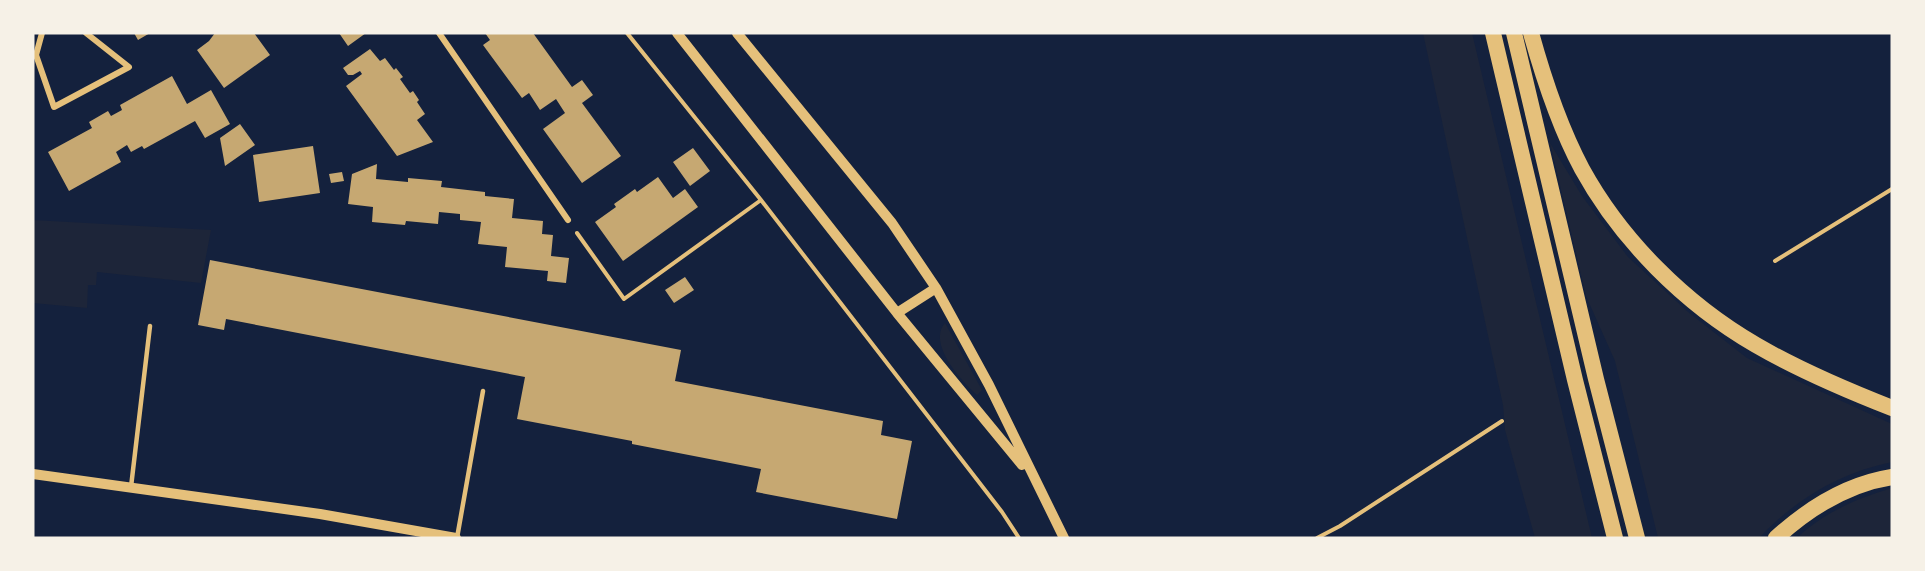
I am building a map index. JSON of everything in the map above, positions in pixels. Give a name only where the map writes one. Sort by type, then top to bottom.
[{"type":"highway","points":[[1493,33],[1572,369],[1615,538]]},
{"type":"highway","points":[[1514,33],[1637,538]]},
{"type":"highway","points":[[1531,33],[1546,85],[1583,170],[1644,255],[1713,316],[1755,345],[1821,378],[1892,408]]},
{"type":"highway","points":[[1776,538],[1794,521],[1820,504],[1845,491],[1892,477]]},
{"type":"street","points":[[42,33],[36,55],[54,107],[129,67],[86,33]]},
{"type":"street","points":[[439,33],[568,220]]},
{"type":"street","points":[[677,33],[897,313],[1035,482]]},
{"type":"street","points":[[737,33],[892,223],[936,288],[985,377],[1064,538]]},
{"type":"street","points":[[897,313],[936,288]]},
{"type":"street","points":[[33,474],[320,514],[457,538]]},
{"type":"lane","points":[[131,487],[150,326]]},
{"type":"lane","points":[[457,538],[483,391]]},
{"type":"path","points":[[627,33],[761,200],[1019,538]]},
{"type":"path","points":[[1775,261],[1892,189]]},
{"type":"path","points":[[568,220],[624,298],[761,200]]},
{"type":"path","points":[[1317,538],[1340,526],[1502,421]]},
{"type":"shaded area","points":[[1423,33],[1472,33],[1592,538],[1535,538],[1505,430],[1503,405]]},
{"type":"shaded area","points":[[1550,143],[1582,196],[1628,257],[1688,312],[1747,358],[1892,424],[1892,462],[1854,473],[1819,490],[1788,511],[1759,538],[1658,538],[1615,361],[1586,296]]},
{"type":"shaded area","points":[[33,220],[211,230],[201,283],[97,272],[96,285],[88,285],[87,308],[33,303]]},
{"type":"shaded area","points":[[945,323],[982,390],[977,395],[955,371],[943,351],[940,341]]},
{"type":"shaded area","points":[[1892,488],[1892,538],[1797,538],[1818,521],[1842,507]]},
{"type":"building","points":[[134,33],[150,33],[138,40]]},
{"type":"building","points":[[215,33],[254,33],[270,55],[224,88],[197,50]]},
{"type":"building","points":[[339,33],[366,33],[348,46]]},
{"type":"building","points":[[485,33],[533,33],[572,87],[582,80],[593,95],[582,103],[621,156],[582,183],[543,129],[565,113],[556,99],[540,110],[529,93],[522,98],[483,45],[490,40]]},
{"type":"building","points":[[370,49],[380,61],[385,58],[394,70],[396,68],[403,77],[400,79],[410,93],[413,91],[425,114],[417,120],[433,142],[397,156],[346,86],[362,74],[360,71],[348,75],[343,68]]},
{"type":"building","points":[[172,76],[187,104],[211,90],[230,124],[205,138],[195,121],[144,149],[142,146],[131,152],[127,145],[116,152],[121,162],[69,191],[48,152],[92,128],[89,122],[108,111],[111,116],[122,110],[120,105]]},
{"type":"building","points":[[240,124],[255,145],[225,166],[220,138]]},
{"type":"building","points":[[313,146],[320,193],[259,202],[253,155]]},
{"type":"building","points":[[693,148],[710,171],[690,186],[673,162]]},
{"type":"building","points":[[377,164],[376,179],[408,182],[408,178],[442,181],[441,187],[485,192],[485,196],[514,199],[512,218],[543,221],[542,234],[553,235],[551,256],[569,258],[566,283],[547,281],[548,271],[505,267],[507,247],[478,244],[481,222],[460,220],[460,214],[439,212],[438,224],[406,221],[405,225],[372,222],[373,207],[348,204],[352,174]]},
{"type":"building","points":[[342,172],[344,181],[331,183],[329,174]]},
{"type":"building","points":[[658,177],[673,198],[685,189],[698,207],[623,261],[595,222],[635,189],[637,192]]},
{"type":"building","points":[[210,260],[681,350],[675,381],[883,421],[881,435],[912,441],[897,519],[756,492],[761,469],[517,419],[525,377],[226,319],[224,330],[198,325]]},
{"type":"building","points":[[685,277],[694,290],[674,303],[665,290]]}]
